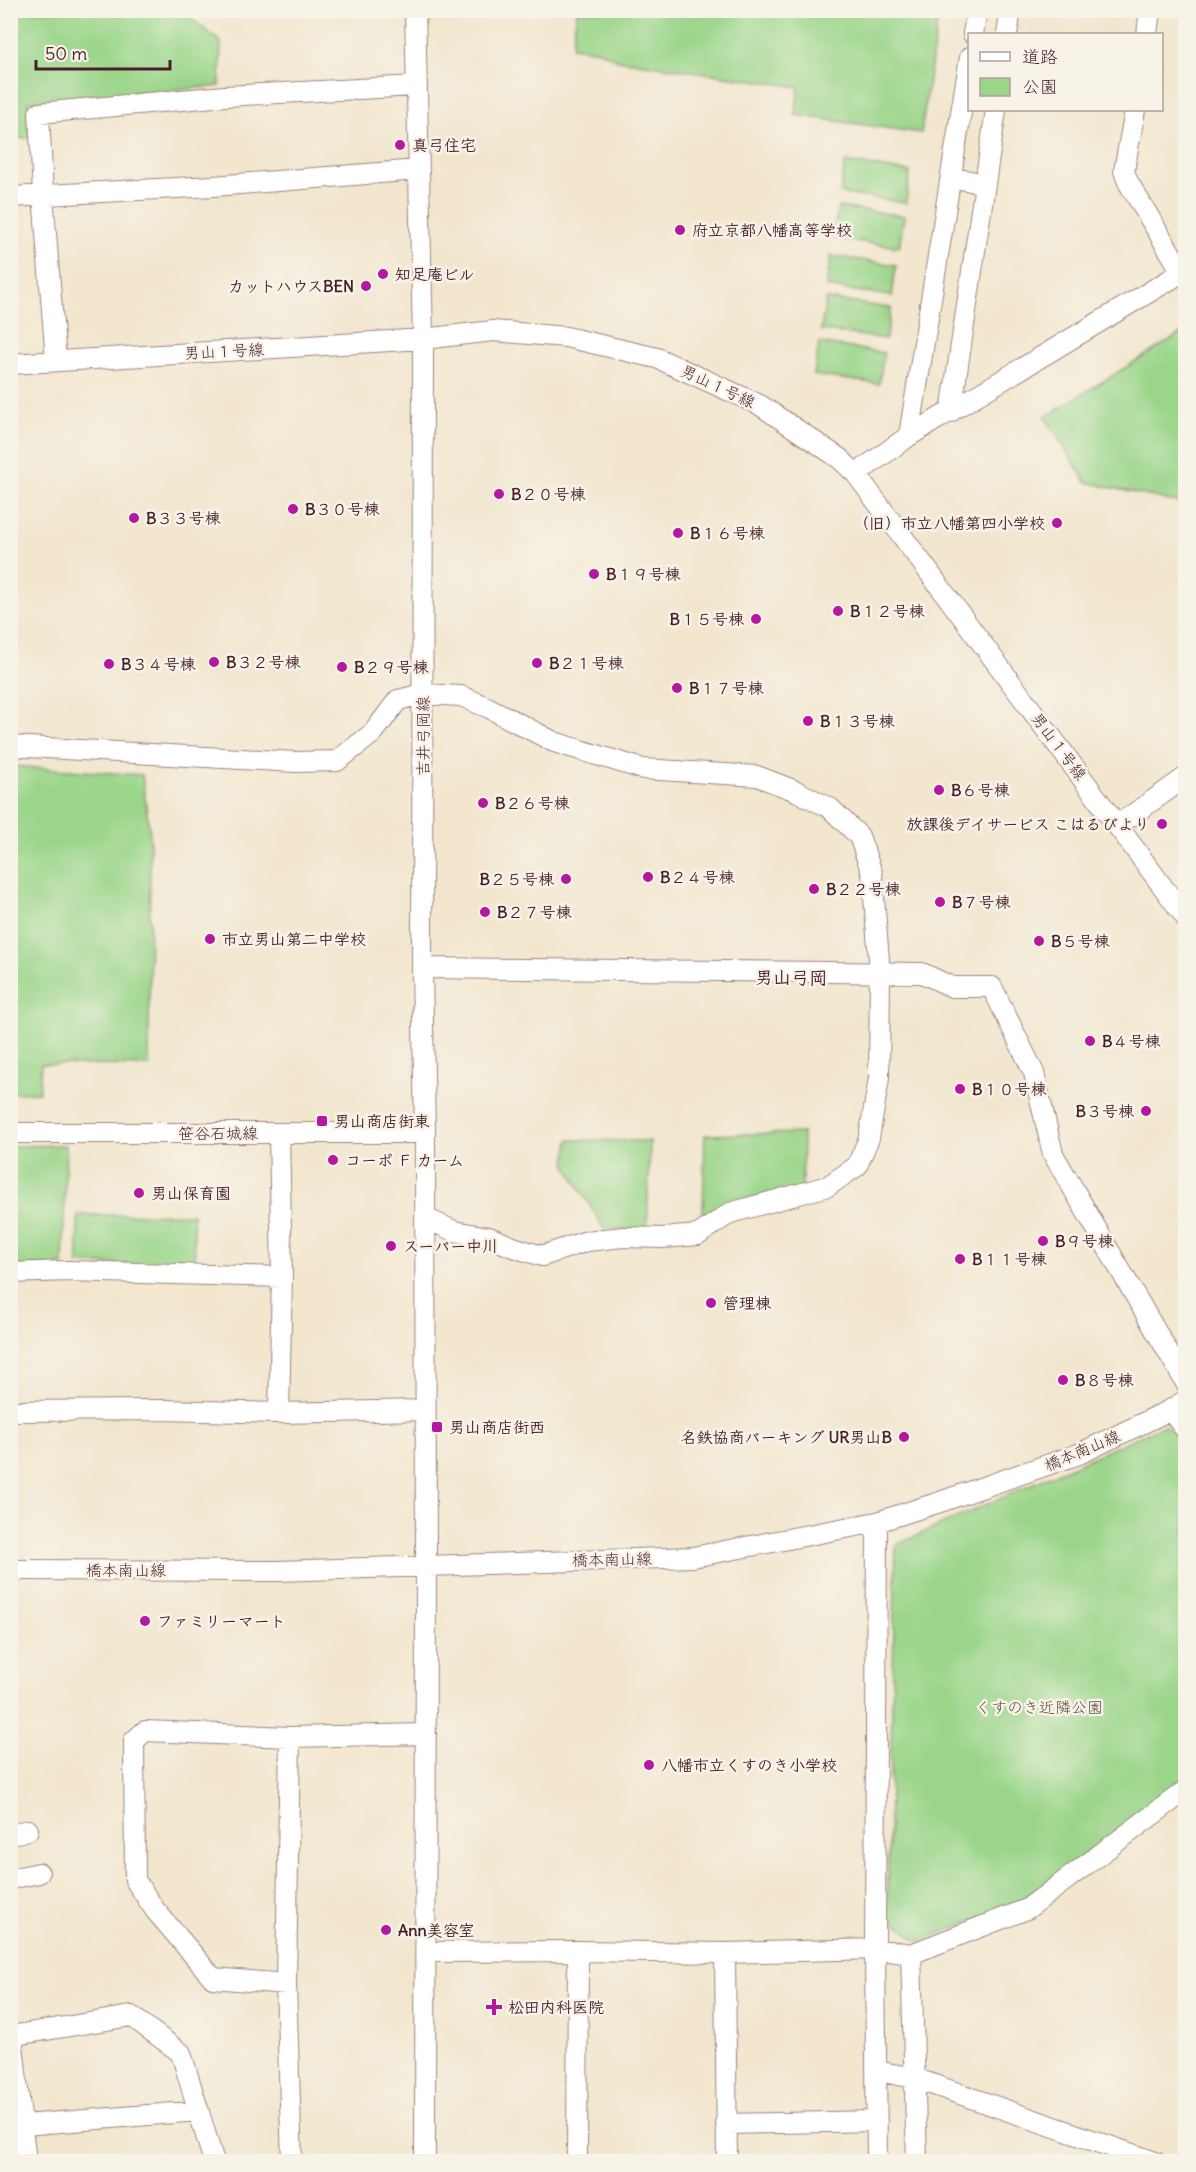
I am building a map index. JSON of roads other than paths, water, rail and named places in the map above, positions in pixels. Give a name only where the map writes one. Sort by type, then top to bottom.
[{"type":"street","name":"吉井弓岡線","points":[[414,10],[423,339],[422,968],[426,1133],[425,2162]]},
{"type":"street","points":[[973,33],[977,10]]},
{"type":"street","points":[[1007,33],[1011,10]]},
{"type":"street","points":[[1147,33],[1150,10]]},
{"type":"street","points":[[909,436],[968,64]]},
{"type":"street","points":[[56,361],[39,113],[225,96],[416,86]]},
{"type":"street","points":[[951,412],[996,111]]},
{"type":"street","points":[[856,474],[909,436],[1184,271],[1128,182],[1124,171],[1135,111]]},
{"type":"street","points":[[10,197],[213,186],[418,170]]},
{"type":"street","points":[[951,177],[985,184]]},
{"type":"street","name":"男山１号線","points":[[10,364],[423,339],[493,331],[566,337],[657,358],[760,405],[839,458],[856,474],[1185,918]]},
{"type":"street","points":[[10,746],[296,762],[337,761],[373,733],[398,700],[423,694],[461,696],[554,742],[643,769],[757,776],[796,791],[830,808],[859,836],[872,873],[880,973],[879,1078],[869,1138],[857,1166],[828,1186],[730,1213],[698,1235],[587,1241],[542,1256],[513,1247],[489,1236],[454,1231],[425,1218]]},
{"type":"street","points":[[1118,825],[1185,777]]},
{"type":"street","points":[[422,968],[922,973],[952,987],[992,987],[1034,1073],[1053,1154],[1185,1383]]},
{"type":"street","name":"笹谷石城線","points":[[10,1133],[426,1133]]},
{"type":"street","points":[[279,1133],[282,1277],[279,1413]]},
{"type":"street","points":[[10,1272],[68,1271],[282,1277]]},
{"type":"street","points":[[1178,1405],[1185,1431]]},
{"type":"street","name":"橋本南山線","points":[[10,1570],[278,1571],[693,1557],[877,1522],[940,1503],[1079,1454],[1178,1405]]},
{"type":"street","points":[[10,1411],[162,1410],[279,1413],[425,1410]]},
{"type":"street","points":[[877,1522],[875,1949],[877,2162]]},
{"type":"street","points":[[286,1984],[213,1978],[154,1910],[135,1880],[134,1741],[145,1731],[290,1737],[426,1734]]},
{"type":"street","points":[[290,1737],[286,1984],[292,2162]]},
{"type":"street","points":[[426,1952],[578,1950],[725,1953],[875,1949],[912,1954],[1027,1909],[1185,1790]]},
{"type":"street","points":[[10,1879],[39,1873]]},
{"type":"street","points":[[577,2162],[578,1950]]},
{"type":"street","points":[[725,1953],[727,2162]]},
{"type":"street","points":[[912,1954],[917,2162]]},
{"type":"street","points":[[26,2162],[11,2036],[130,2016],[181,2053],[214,2162]]},
{"type":"street","points":[[877,2072],[914,2078],[1155,2162]]},
{"type":"street","points":[[23,2125],[199,2111]]},
{"type":"street","points":[[726,2124],[877,2121]]},
{"type":"place","name":"真弓住宅","points":[[400,145]]},
{"type":"place","name":"府立京都八幡高等学校","points":[[680,230]]},
{"type":"place","name":"知足庵ビル","points":[[383,274]]},
{"type":"place","name":"カットハウスBEN","points":[[366,286]]},
{"type":"place","name":"B２０号棟","points":[[499,494]]},
{"type":"place","name":"B３０号棟","points":[[293,509]]},
{"type":"place","name":"B３３号棟","points":[[134,518]]},
{"type":"place","name":"（旧）市立八幡第四小学校","points":[[1057,523]]},
{"type":"place","name":"B１６号棟","points":[[678,533]]},
{"type":"place","name":"B１９号棟","points":[[594,574]]},
{"type":"place","name":"B１２号棟","points":[[838,611]]},
{"type":"place","name":"B１５号棟","points":[[756,619]]},
{"type":"place","name":"B３２号棟","points":[[214,662]]},
{"type":"place","name":"B２１号棟","points":[[537,663]]},
{"type":"place","name":"B３４号棟","points":[[109,664]]},
{"type":"place","name":"B２９号棟","points":[[342,667]]},
{"type":"place","name":"B１７号棟","points":[[677,688]]},
{"type":"place","name":"B１３号棟","points":[[808,721]]},
{"type":"place","name":"B６号棟","points":[[939,790]]},
{"type":"place","name":"B２６号棟","points":[[483,803]]},
{"type":"place","name":"放課後デイサービス こはるびより","points":[[1162,824]]},
{"type":"place","name":"B２４号棟","points":[[648,877]]},
{"type":"place","name":"B２５号棟","points":[[566,879]]},
{"type":"place","name":"B２２号棟","points":[[814,889]]},
{"type":"place","name":"B７号棟","points":[[940,902]]},
{"type":"place","name":"B２７号棟","points":[[485,912]]},
{"type":"place","name":"市立男山第二中学校","points":[[210,939]]},
{"type":"place","name":"B５号棟","points":[[1039,941]]},
{"type":"place","name":"B４号棟","points":[[1090,1041]]},
{"type":"place","name":"B１０号棟","points":[[960,1089]]},
{"type":"place","name":"B３号棟","points":[[1146,1111]]},
{"type":"place","name":"男山商店街東","points":[[322,1121]]},
{"type":"place","name":"コーポ Ｆ カーム","points":[[333,1160]]},
{"type":"place","name":"男山保育園","points":[[139,1193]]},
{"type":"place","name":"B９号棟","points":[[1043,1241]]},
{"type":"place","name":"スーパー中川","points":[[391,1246]]},
{"type":"place","name":"B１１号棟","points":[[960,1259]]},
{"type":"place","name":"管理棟","points":[[711,1303]]},
{"type":"place","name":"B８号棟","points":[[1063,1380]]},
{"type":"place","name":"男山商店街西","points":[[437,1427]]},
{"type":"place","name":"名鉄協商パーキング UR男山B","points":[[904,1437]]},
{"type":"place","name":"ファミリーマート","points":[[145,1621]]},
{"type":"place","name":"八幡市立くすのき小学校","points":[[649,1765]]},
{"type":"place","name":"Ann美容室","points":[[386,1930]]},
{"type":"place","name":"松田内科医院","points":[[494,2007]]},
{"type":"district","name":"男山弓岡","points":[[791,978]]},
{"type":"park label","name":"くすのき近隣公園","points":[[1039,1707]]}]
